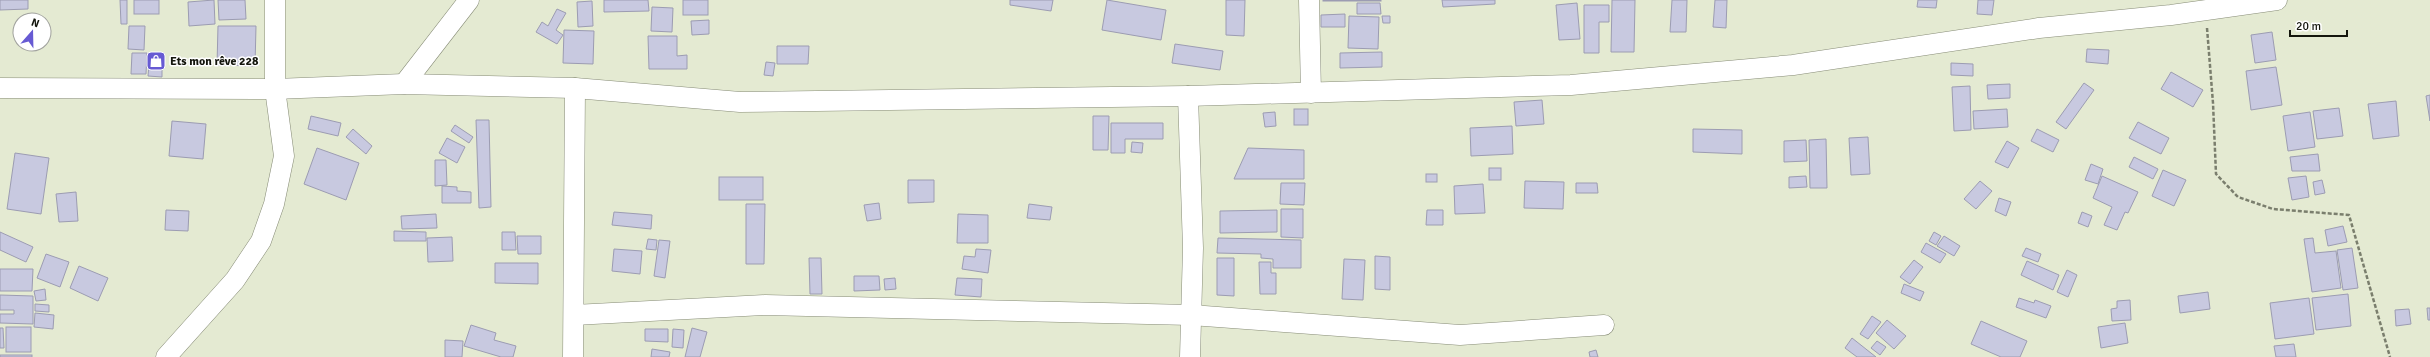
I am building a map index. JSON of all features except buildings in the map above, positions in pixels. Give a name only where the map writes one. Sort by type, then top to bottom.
[{"type":"street","points":[[166,357],[235,280],[261,241],[274,204],[284,156],[276,89],[275,0]]},
{"type":"street","points":[[404,84],[469,0]]},
{"type":"street","points":[[1309,0],[1311,93]]},
{"type":"street","points":[[0,88],[276,89],[404,84],[575,88],[740,102],[1188,96],[1572,85],[1785,65],[2039,28],[2171,15],[2206,8],[2277,0]]},
{"type":"street","points":[[574,357],[575,88]]},
{"type":"street","points":[[1188,96],[1193,248],[1190,357]]},
{"type":"street","points":[[574,315],[765,305],[1191,315],[1460,335],[1604,325]]},
{"type":"path","points":[[2206,8],[2214,103],[2216,174],[2238,197],[2273,209],[2349,215],[2390,357]]},
{"type":"place","name":"Ets mon rêve 228","points":[[156,61]]}]
